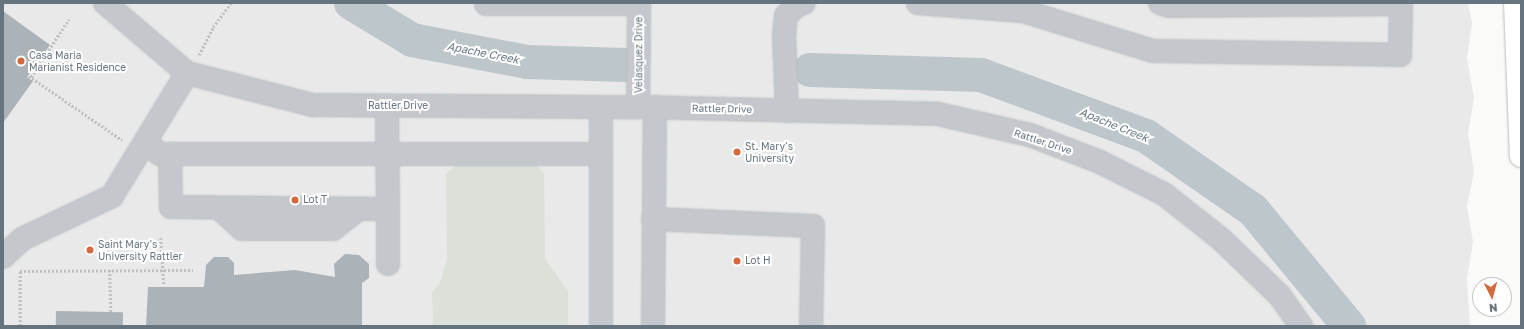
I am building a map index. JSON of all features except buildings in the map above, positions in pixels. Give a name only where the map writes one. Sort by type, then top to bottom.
[{"type":"main road","points":[[1515,3],[1521,156]]},
{"type":"street","name":"Rattler Drive","points":[[105,3],[192,74],[313,105],[647,107],[938,114],[1030,136],[1100,162],[1164,194],[1222,240],[1280,296],[1301,326]]},
{"type":"street","points":[[486,4],[639,3]]},
{"type":"street","name":"Velasquez Drive","points":[[639,3],[647,107],[653,219],[652,326]]},
{"type":"street","points":[[787,111],[784,38],[786,16],[797,5],[804,3]]},
{"type":"street","points":[[918,3],[1024,7],[1153,50],[1400,54],[1401,3],[1169,6],[1160,3]]},
{"type":"street","points":[[12,261],[22,239],[112,196],[145,142],[192,74]]},
{"type":"street","points":[[387,106],[388,264]]},
{"type":"street","points":[[600,107],[601,326]]},
{"type":"street","points":[[145,142],[160,154],[601,154]]},
{"type":"street","points":[[170,154],[171,207],[388,209]]},
{"type":"street","points":[[653,219],[813,226],[811,326]]},
{"type":"path","points":[[192,74],[199,55],[213,27],[231,3]]},
{"type":"path","points":[[69,19],[30,77],[123,140]]},
{"type":"path","points":[[161,238],[164,286]]},
{"type":"path","points":[[12,261],[20,271],[20,326]]},
{"type":"path","points":[[110,270],[111,312]]},
{"type":"path","points":[[20,271],[193,270]]},
{"type":"shaded area","name":"St. Mary's University","points":[[3,3],[1468,3],[1472,23],[1467,58],[1474,98],[1468,134],[1474,171],[1467,206],[1473,242],[1467,279],[1470,326],[3,326]]},
{"type":"shaded area","points":[[457,164],[534,164],[544,173],[545,259],[568,291],[568,326],[433,326],[432,292],[440,283],[447,260],[446,174]]},
{"type":"waterway","name":"Apache Creek","points":[[351,3],[412,40],[527,62],[625,65]]},
{"type":"waterway","name":"Apache Creek","points":[[810,70],[981,75],[1146,136],[1253,210],[1349,326]]},
{"type":"place","name":"Casa Maria Marianist Residence","points":[[21,61]]},
{"type":"place","name":"St. Mary's University","points":[[737,152]]},
{"type":"place","name":"Lot T","points":[[295,200]]},
{"type":"place","name":"Saint Mary's University Rattler","points":[[90,250]]},
{"type":"place","name":"Lot H","points":[[737,261]]}]
